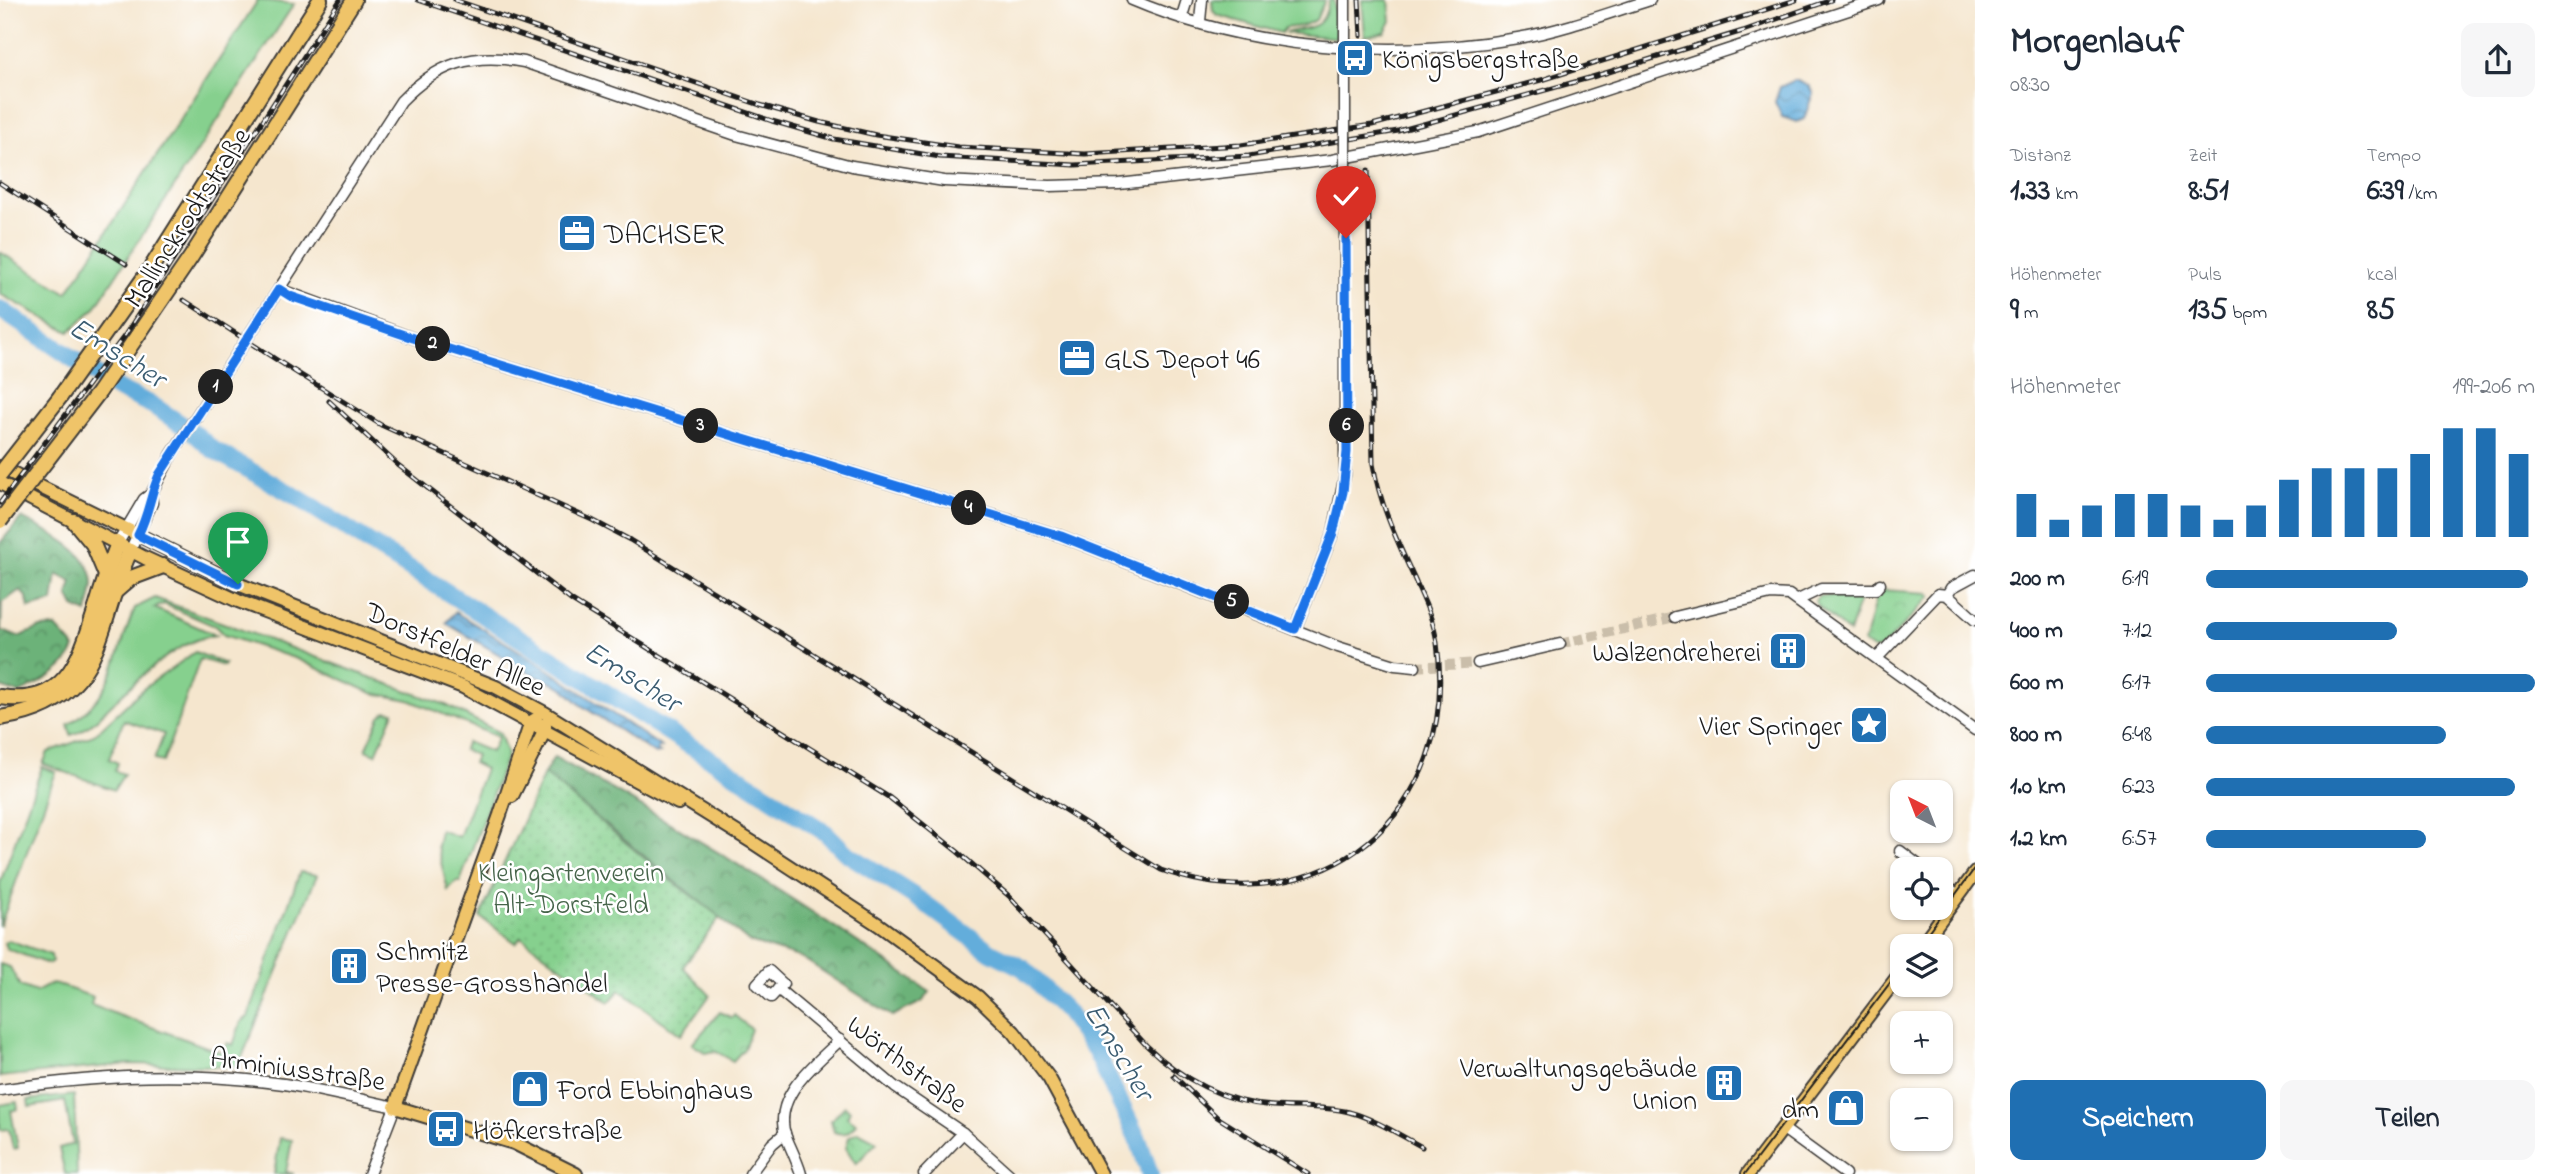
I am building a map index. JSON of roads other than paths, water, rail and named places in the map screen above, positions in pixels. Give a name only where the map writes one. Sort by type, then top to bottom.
[{"type":"highway","name":"Mallinckrodtstraße","points":[[0,474],[113,324],[320,0]]},
{"type":"highway","name":"Mallinckrodtstraße","points":[[0,521],[137,337],[354,0]]},
{"type":"highway","points":[[74,521],[93,544],[106,575]]},
{"type":"highway","points":[[0,697],[20,700],[44,694],[67,676],[85,647],[106,575],[124,547]]},
{"type":"highway","points":[[0,718],[42,709],[76,684],[95,652],[115,592],[124,547]]},
{"type":"highway","points":[[115,592],[131,578],[163,566]]},
{"type":"main road","name":"Dorstfelder Allee","points":[[0,467],[238,584],[473,677],[545,713],[752,842],[879,925],[978,997],[1014,1032],[1049,1078],[1101,1174]]},
{"type":"main road","name":"Dorstfelder Allee","points":[[0,483],[163,566],[276,617],[435,675],[531,722],[752,842]]},
{"type":"main road","points":[[395,1107],[531,722],[545,713]]},
{"type":"main road","points":[[500,816],[509,804],[545,730],[545,713]]},
{"type":"main road","points":[[1930,934],[1975,873]]},
{"type":"main road","points":[[1748,1174],[1890,987]]},
{"type":"main road","name":"Arminiusstraße","points":[[395,1107],[514,1143],[576,1174]]},
{"type":"street","points":[[1132,0],[1200,21],[1304,47],[1444,46],[1538,33],[1650,0]]},
{"type":"street","points":[[1182,16],[1187,0]]},
{"type":"street","points":[[1200,21],[1202,0]]},
{"type":"street","points":[[1295,629],[1333,533],[1345,475],[1345,0]]},
{"type":"street","points":[[124,547],[126,527],[144,499],[151,494],[172,454],[401,102],[420,82],[458,62],[503,58],[524,62],[770,146],[891,173],[944,181],[1010,185],[1119,184],[1332,160],[1478,132],[1879,0]]},
{"type":"street","points":[[279,289],[290,296],[413,338],[1061,536],[1370,658],[1415,667]]},
{"type":"street","points":[[124,547],[138,535],[152,503],[151,494]]},
{"type":"street","points":[[1947,595],[1951,588],[1975,575]]},
{"type":"street","points":[[1798,600],[1821,589],[1876,589],[1880,584]]},
{"type":"street","points":[[1675,617],[1781,593],[1798,600],[1975,730]]},
{"type":"street","points":[[1877,658],[1938,594],[1947,595],[1975,620]]},
{"type":"street","points":[[1478,663],[1560,644]]},
{"type":"street","points":[[1900,851],[1908,857]]},
{"type":"street","points":[[1953,891],[1958,895]]},
{"type":"street","name":"Wörthstraße","points":[[778,989],[895,1087],[963,1133],[1009,1174]]},
{"type":"street","points":[[801,1174],[785,1133],[783,1114],[795,1087],[839,1040]]},
{"type":"street","name":"Arminiusstraße","points":[[0,1090],[114,1077],[207,1078],[284,1084],[395,1107]]},
{"type":"street","points":[[369,1174],[395,1107]]},
{"type":"street","points":[[1782,1128],[1845,1174]]},
{"type":"street","points":[[750,1174],[772,1144],[785,1133]]},
{"type":"street","points":[[924,1174],[963,1133]]},
{"type":"water","points":[[1795,80],[1809,86],[1813,93],[1804,119],[1797,122],[1782,117],[1775,102],[1780,87]]},
{"type":"water","points":[[455,612],[537,662],[663,748],[660,746],[657,751],[660,753],[655,754],[581,705],[562,687],[532,674],[446,623]]},
{"type":"waterway","name":"Emscher","points":[[0,309],[116,388],[152,405],[193,432],[212,449],[295,496],[736,775],[826,833],[845,852],[920,900],[991,952],[1023,968],[1067,1012],[1096,1052],[1139,1142],[1150,1174]]},
{"type":"tunnel","points":[[1560,644],[1675,617]]},
{"type":"tunnel","points":[[1415,667],[1478,663]]},
{"type":"tram line","points":[[1927,934],[1975,868]]},
{"type":"tram line","points":[[1745,1174],[1890,983]]},
{"type":"railway","points":[[0,503],[125,335],[340,0]]},
{"type":"railway","points":[[418,0],[772,121],[834,139],[940,157],[1075,165],[1249,156],[1398,131],[1589,78],[1743,31],[1831,0]]},
{"type":"railway","points":[[455,0],[760,105],[819,122],[876,135],[958,147],[1085,154],[1241,145],[1372,125],[1545,79],[1796,0]]},
{"type":"railway","points":[[1359,0],[1361,36]]},
{"type":"railway","points":[[293,370],[381,425],[592,520],[630,540],[1161,870],[1220,884],[1275,883],[1325,868],[1368,842],[1403,804],[1427,758],[1439,704],[1437,643],[1433,626],[1390,523],[1373,464],[1368,170]]},
{"type":"railway","points":[[0,183],[126,264]]},
{"type":"railway","points":[[184,300],[300,375]]},
{"type":"railway","points":[[329,401],[398,465],[572,601],[890,798],[1009,896],[1146,1045],[1174,1068],[1205,1087],[1238,1100],[1274,1106],[1330,1109],[1359,1115],[1422,1147]]},
{"type":"railway","points":[[1174,1076],[1217,1117],[1308,1174]]},
{"type":"place","name":"Königsbergstraße","points":[[1355,58]]},
{"type":"place","name":"DACHSER","points":[[577,233]]},
{"type":"place","name":"GLS Depot 46","points":[[1077,358]]},
{"type":"place","name":"Walzendreherei","points":[[1788,651]]},
{"type":"place","name":"Vier Springer","points":[[1869,725]]},
{"type":"place","name":"Schmitz Presse-Grosshandel","points":[[349,966]]},
{"type":"place","name":"Verwaltungsgebäude Union","points":[[1724,1083]]},
{"type":"place","name":"Ford Ebbinghaus","points":[[530,1089]]},
{"type":"place","name":"dm","points":[[1846,1108]]},
{"type":"place","name":"Höfkerstraße","points":[[446,1129]]},
{"type":"park label","name":"Kleingartenverein Alt-Dorstfeld","points":[[571,887]]}]
